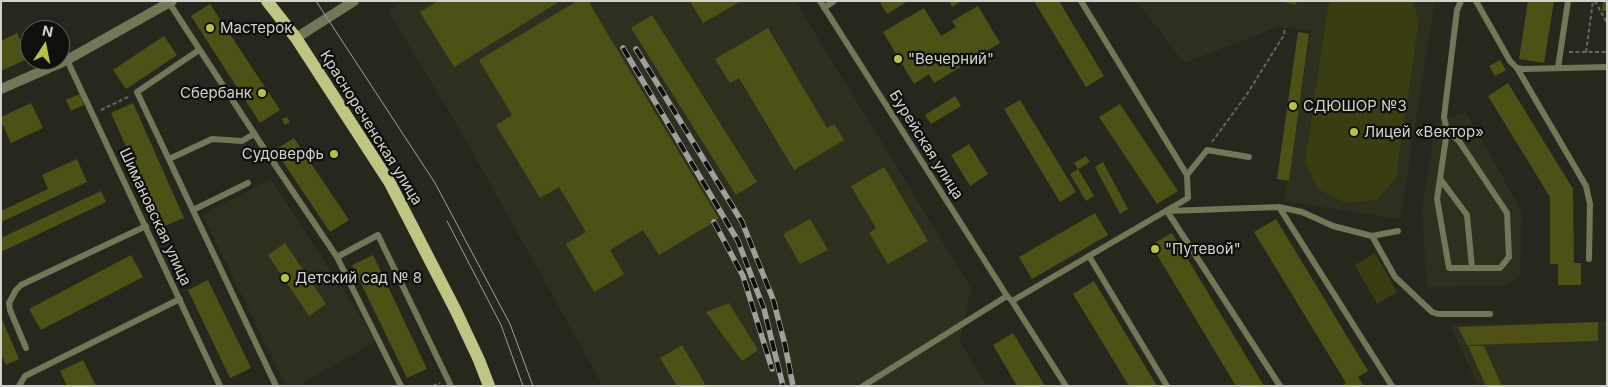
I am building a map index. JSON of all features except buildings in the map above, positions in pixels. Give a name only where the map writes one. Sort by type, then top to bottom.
[{"type":"main road","name":"Краснореченская улица","points":[[268,1],[296,38],[390,183],[456,311],[489,386]]},
{"type":"street","points":[[296,38],[354,1]]},
{"type":"street","points":[[70,58],[170,2]]},
{"type":"street","points":[[1,89],[44,70]]},
{"type":"lane","name":"Бурейская улица","points":[[820,1],[1066,386]]},
{"type":"lane","points":[[824,8],[834,1]]},
{"type":"lane","points":[[863,386],[1010,298],[1089,256],[1188,198],[1187,175],[1081,1]]},
{"type":"lane","points":[[1447,131],[1459,141],[1507,213],[1509,257],[1500,268],[1449,268],[1437,199],[1447,131],[1444,117],[1457,10],[1461,1]]},
{"type":"lane","points":[[1476,1],[1510,62],[1518,68],[1586,186],[1590,204],[1588,259]]},
{"type":"lane","points":[[1558,68],[1568,1]]},
{"type":"lane","points":[[170,2],[254,134],[337,256],[401,386]]},
{"type":"lane","points":[[199,50],[137,92],[276,386]]},
{"type":"lane","name":"Шимановская улица","points":[[70,66],[220,386]]},
{"type":"lane","points":[[1518,68],[1607,67]]},
{"type":"lane","points":[[169,159],[212,139],[242,141],[254,134]]},
{"type":"lane","points":[[1187,175],[1207,150],[1249,157]]},
{"type":"lane","points":[[1441,180],[1467,215],[1472,268]]},
{"type":"lane","points":[[193,210],[248,183]]},
{"type":"lane","points":[[1167,211],[1280,207],[1302,212],[1333,226],[1372,236],[1398,231]]},
{"type":"lane","points":[[1280,207],[1392,386]]},
{"type":"lane","points":[[1167,211],[1280,386]]},
{"type":"lane","points":[[26,348],[10,310],[9,303],[16,290],[21,285],[146,226]]},
{"type":"lane","points":[[337,256],[378,235],[451,386]]},
{"type":"lane","points":[[1372,236],[1395,277],[1432,312],[1438,314],[1490,314]]},
{"type":"lane","points":[[1089,256],[1166,386]]},
{"type":"lane","points":[[20,386],[25,376],[180,299]]},
{"type":"path","points":[[1586,52],[1594,1]]},
{"type":"path","points":[[1594,1],[1607,24]]},
{"type":"path","points":[[1602,14],[1607,17]]},
{"type":"path","points":[[1207,150],[1247,94],[1284,35],[1285,27]]},
{"type":"path","points":[[1560,52],[1607,52]]},
{"type":"path","points":[[93,114],[137,92]]},
{"type":"shaded area","points":[[405,1],[795,1],[971,288],[960,342],[987,386],[603,386],[463,135],[388,11]]},
{"type":"shaded area","name":"Лицей «Вектор»","points":[[1137,1],[1435,1],[1400,219],[1284,201],[1311,31],[1280,26],[1184,63]]},
{"type":"shaded area","points":[[1466,112],[1522,212],[1520,275],[1505,286],[1427,287],[1422,210],[1436,123]]},
{"type":"shaded area","name":"Детский сад № 8","points":[[271,179],[376,341],[297,386],[286,386],[203,215]]},
{"type":"shaded area","points":[[1607,322],[1607,386],[1478,386],[1450,325]]},
{"type":"green space","points":[[1332,1],[1412,1],[1419,20],[1396,177],[1377,200],[1346,203],[1318,189],[1305,163],[1328,7]]},
{"type":"green space","points":[[1375,253],[1397,292],[1377,304],[1355,265]]},
{"type":"tram line","points":[[316,1],[435,183],[510,324],[533,386]]},
{"type":"tram line","points":[[447,221],[501,325],[523,386]]},
{"type":"railway","points":[[623,48],[738,241],[764,309],[783,386]]},
{"type":"railway","points":[[636,49],[742,222],[773,299],[793,386]]},
{"type":"railway","points":[[714,222],[743,276],[772,369]]},
{"type":"place","name":"Мастерок","points":[[210,28]]},
{"type":"place","name":"\"Вечерний\"","points":[[898,59]]},
{"type":"place","name":"Сбербанк","points":[[262,93]]},
{"type":"place","name":"СДЮШОР №3","points":[[1293,106]]},
{"type":"place","name":"Лицей «Вектор»","points":[[1354,132]]},
{"type":"place","name":"Судоверфь","points":[[334,154]]},
{"type":"place","name":"\"Путевой\"","points":[[1155,249]]},
{"type":"place","name":"Детский сад № 8","points":[[285,278]]}]
